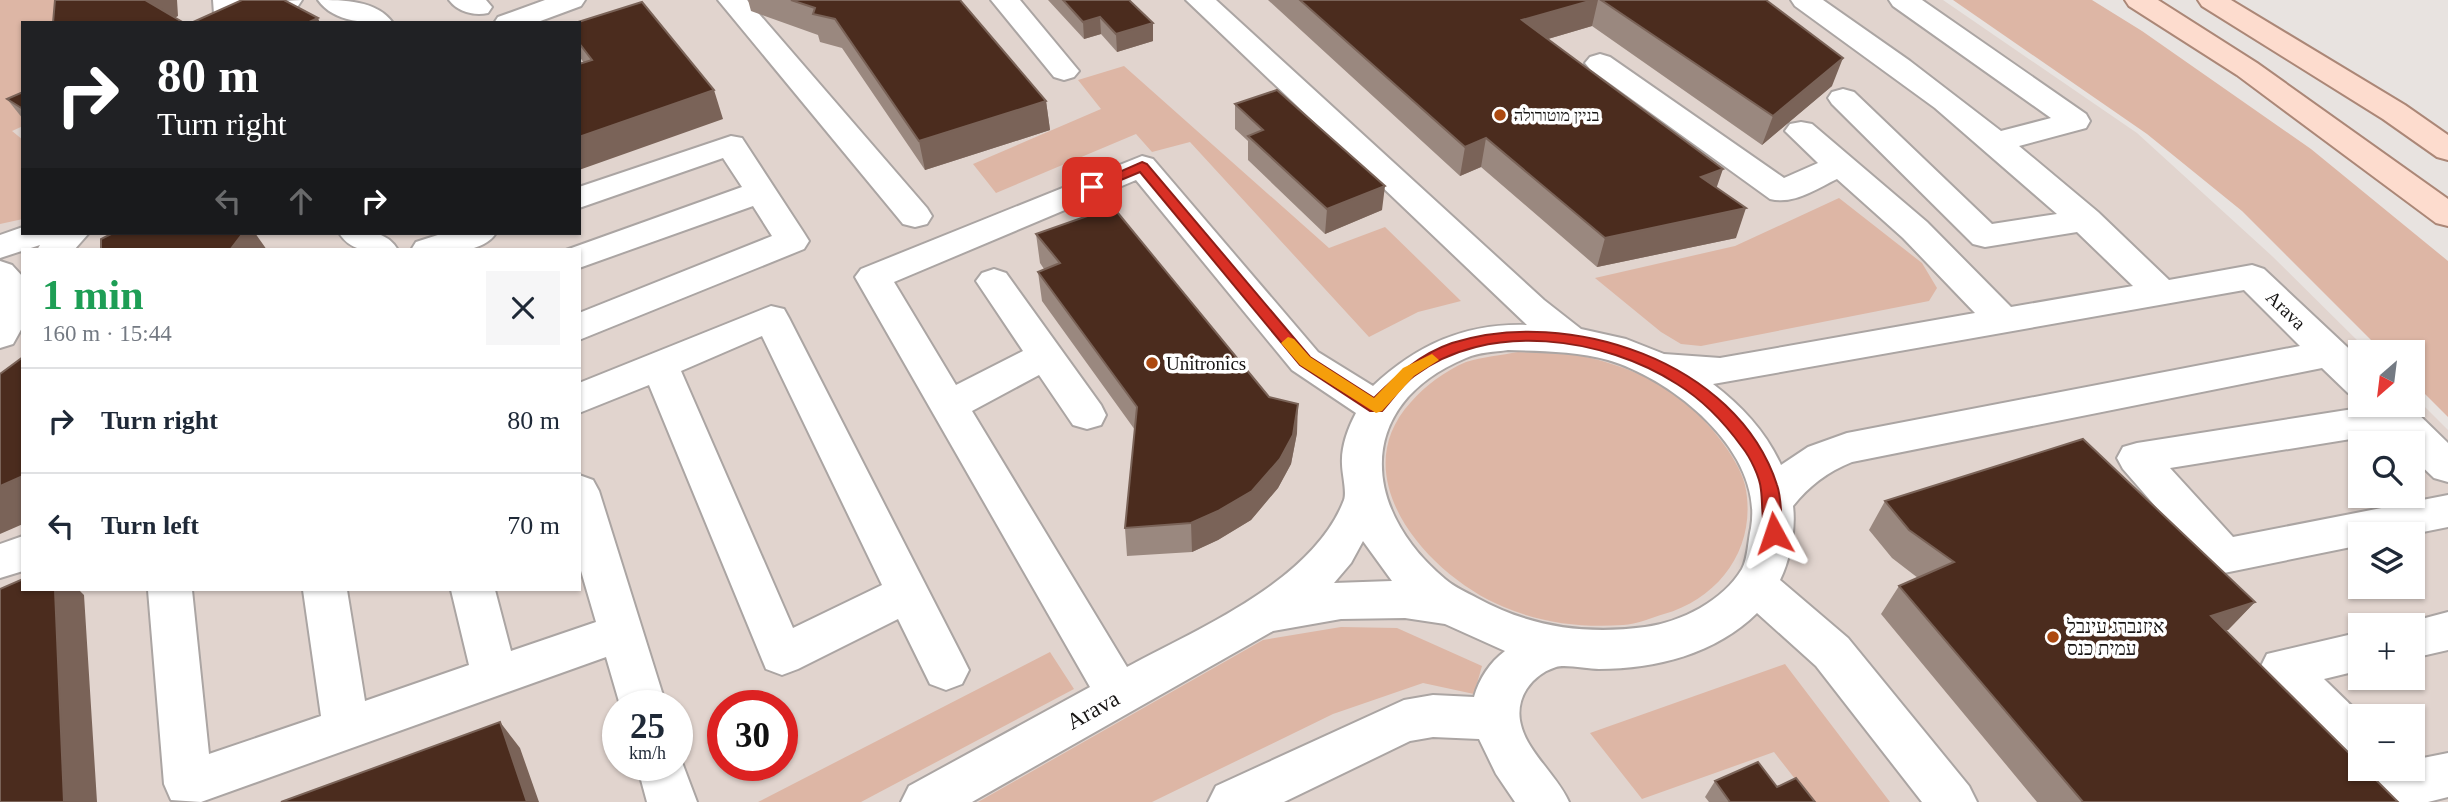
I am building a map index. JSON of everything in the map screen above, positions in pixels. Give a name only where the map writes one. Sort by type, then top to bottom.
[{"type":"main road","points":[[2139,0],[2248,69],[2448,215]]},
{"type":"main road","points":[[2212,0],[2394,112],[2448,150]]},
{"type":"street","points":[[227,0],[228,14],[288,0]]},
{"type":"street","points":[[332,0],[375,21]]},
{"type":"street","points":[[732,0],[915,216]]},
{"type":"street","points":[[1005,0],[1064,71]]},
{"type":"street","points":[[1200,0],[1521,299],[1568,338]]},
{"type":"street","points":[[1805,0],[1998,142],[2161,293]]},
{"type":"street","points":[[1903,0],[2075,121],[1998,142]]},
{"type":"street","points":[[514,21],[564,1]]},
{"type":"street","points":[[1600,62],[1782,192],[1840,165]]},
{"type":"street","points":[[1843,98],[1985,236],[2085,220]]},
{"type":"street","points":[[1801,131],[1915,230],[2003,321]]},
{"type":"street","points":[[581,197],[730,145],[792,241],[581,326]]},
{"type":"street","points":[[1119,695],[873,277],[1142,166],[1305,361],[1376,407]]},
{"type":"street","points":[[581,256],[761,192]]},
{"type":"street","points":[[0,247],[35,235]]},
{"type":"street","points":[[56,248],[70,235]]},
{"type":"street","points":[[359,235],[378,248]]},
{"type":"street","points":[[434,248],[472,235]]},
{"type":"street","name":"Arava","points":[[1656,367],[1720,370],[2252,277],[2330,353]]},
{"type":"street","points":[[994,281],[1087,415]]},
{"type":"street","points":[[0,335],[11,314],[12,283]]},
{"type":"street","points":[[581,398],[771,318],[946,670]]},
{"type":"street","points":[[1508,337],[1568,338],[1627,353],[1656,367],[1682,380],[1729,419],[1751,446],[1769,486],[1774,533],[1760,577],[1727,614],[1677,640],[1616,652],[1549,647],[1485,625],[1430,593],[1390,551],[1364,501],[1360,452],[1376,407],[1409,372],[1454,348],[1508,337]]},
{"type":"street","points":[[2330,353],[2348,370]]},
{"type":"street","name":"Arava","points":[[1771,504],[1793,475],[1818,458],[1846,448],[2330,353]]},
{"type":"street","points":[[948,406],[1046,355]]},
{"type":"street","points":[[660,365],[782,655],[908,593]]},
{"type":"street","points":[[2358,417],[2137,458],[2224,556],[2448,512]]},
{"type":"street","points":[[2396,417],[2448,467]]},
{"type":"street","points":[[581,498],[638,690]]},
{"type":"street","name":"Arava","points":[[926,802],[1259,617],[1312,579],[1336,551],[1364,501]]},
{"type":"street","points":[[0,561],[21,554]]},
{"type":"street","points":[[1754,584],[1832,652],[1952,802]]},
{"type":"street","points":[[170,591],[188,785],[621,632]]},
{"type":"street","points":[[325,591],[346,729]]},
{"type":"street","points":[[473,591],[495,677]]},
{"type":"street","name":"Arava","points":[[1259,617],[1312,604],[1362,597],[1410,599],[1455,607]]},
{"type":"street","points":[[2425,636],[2448,631]]},
{"type":"street","points":[[1544,802],[1505,745],[1494,719],[1499,693],[1508,676],[1549,647]]},
{"type":"street","points":[[2348,654],[2283,668],[2348,734]]},
{"type":"street","points":[[1233,802],[1404,721],[1433,716],[1494,719]]},
{"type":"street","points":[[2398,785],[2448,775]]},
{"type":"street","points":[[666,781],[673,802]]},
{"type":"shaded area","points":[[0,0],[1943,0],[2137,133],[2272,256],[2357,340],[2348,340],[2348,417],[2425,417],[2426,408],[2448,430],[2448,802],[0,802]]},
{"type":"shaded area","points":[[0,0],[68,0],[66,21],[21,21],[21,127],[12,131],[21,138],[21,219],[0,224]]},
{"type":"shaded area","points":[[1953,0],[2092,0],[2142,31],[2311,149],[2448,261],[2448,417],[2426,395],[2426,340],[2371,340],[2242,211],[2147,134]]},
{"type":"shaded area","points":[[1124,66],[1329,248],[1385,227],[1461,301],[1418,312],[1369,337],[1190,142],[1152,152],[1136,134],[996,193],[973,164],[1101,109],[1078,80]]},
{"type":"shaded area","points":[[1839,198],[1922,263],[1937,288],[1929,301],[1701,346],[1681,344],[1661,332],[1595,278],[1735,246]]},
{"type":"shaded area","points":[[1518,352],[1570,354],[1633,372],[1659,384],[1683,400],[1720,439],[1735,462],[1745,485],[1748,507],[1746,528],[1731,566],[1703,596],[1664,614],[1623,625],[1562,623],[1518,612],[1476,593],[1448,573],[1424,549],[1404,522],[1390,492],[1386,462],[1392,431],[1411,402],[1443,374],[1466,362]]},
{"type":"shaded area","points":[[1341,627],[1397,628],[1482,666],[1474,694],[1423,683],[1333,714],[1152,802],[978,802],[1263,640]]},
{"type":"shaded area","points":[[1050,652],[1074,689],[861,802],[758,802]]},
{"type":"shaded area","points":[[1785,664],[1890,802],[1813,802],[1774,752],[1642,799],[1590,733]]},
{"type":"building","points":[[55,0],[145,0],[181,21],[53,21]]},
{"type":"building","points":[[242,0],[284,0],[318,18],[311,21],[195,21]]},
{"type":"building","points":[[791,0],[960,0],[1046,101],[919,141],[835,19],[813,14],[815,8]]},
{"type":"building","points":[[1063,0],[1129,0],[1153,23],[1116,34],[1100,17],[1083,22]]},
{"type":"building","points":[[1300,0],[1593,0],[1522,20],[1723,169],[1701,177],[1746,208],[1605,238],[1486,138],[1465,147]]},
{"type":"building","points":[[1601,0],[1766,0],[1843,58],[1773,116]]},
{"type":"building","points":[[642,2],[714,90],[581,136],[581,63],[592,60],[581,46],[581,21]]},
{"type":"building","points":[[1277,90],[1385,186],[1327,209],[1248,136],[1263,130],[1235,104]]},
{"type":"building","points":[[21,93],[21,108],[7,99]]},
{"type":"building","name":"Unitronics","points":[[1113,207],[1269,397],[1298,404],[1293,435],[1280,459],[1252,491],[1191,523],[1125,528],[1137,407],[1038,272],[1060,263],[1036,234]]},
{"type":"building","points":[[109,235],[241,235],[232,248],[101,248],[101,239]]},
{"type":"building","points":[[21,358],[21,477],[0,486],[0,374]]},
{"type":"building","name":"איזנברג עינבל עמית כנס","points":[[2083,439],[2255,602],[2211,616],[2348,752],[2348,781],[2377,781],[2398,802],[2083,802],[1899,586],[1954,562],[1909,530],[1885,501]]},
{"type":"building","points":[[21,580],[21,591],[55,591],[64,802],[0,802],[0,589]]},
{"type":"building","points":[[500,722],[527,802],[281,802]]},
{"type":"building","points":[[1758,762],[1777,787],[1796,778],[1815,802],[1730,802],[1715,781]]},
{"type":"slow traffic","points":[[1288,343],[1305,361],[1376,407],[1409,372],[1432,360]]},
{"type":"place","name":"בניין מוטורולה","points":[[1500,115]]},
{"type":"place","name":"Unitronics","points":[[1152,363]]},
{"type":"place","name":"איזנברג עינבל עמית כנס","points":[[2053,637]]},
{"type":"route","points":[[1092,187],[1142,166],[1305,361],[1376,407],[1409,372],[1454,348],[1508,337],[1568,338],[1627,353],[1682,380],[1721,410],[1751,446],[1769,486],[1774,533]]}]
